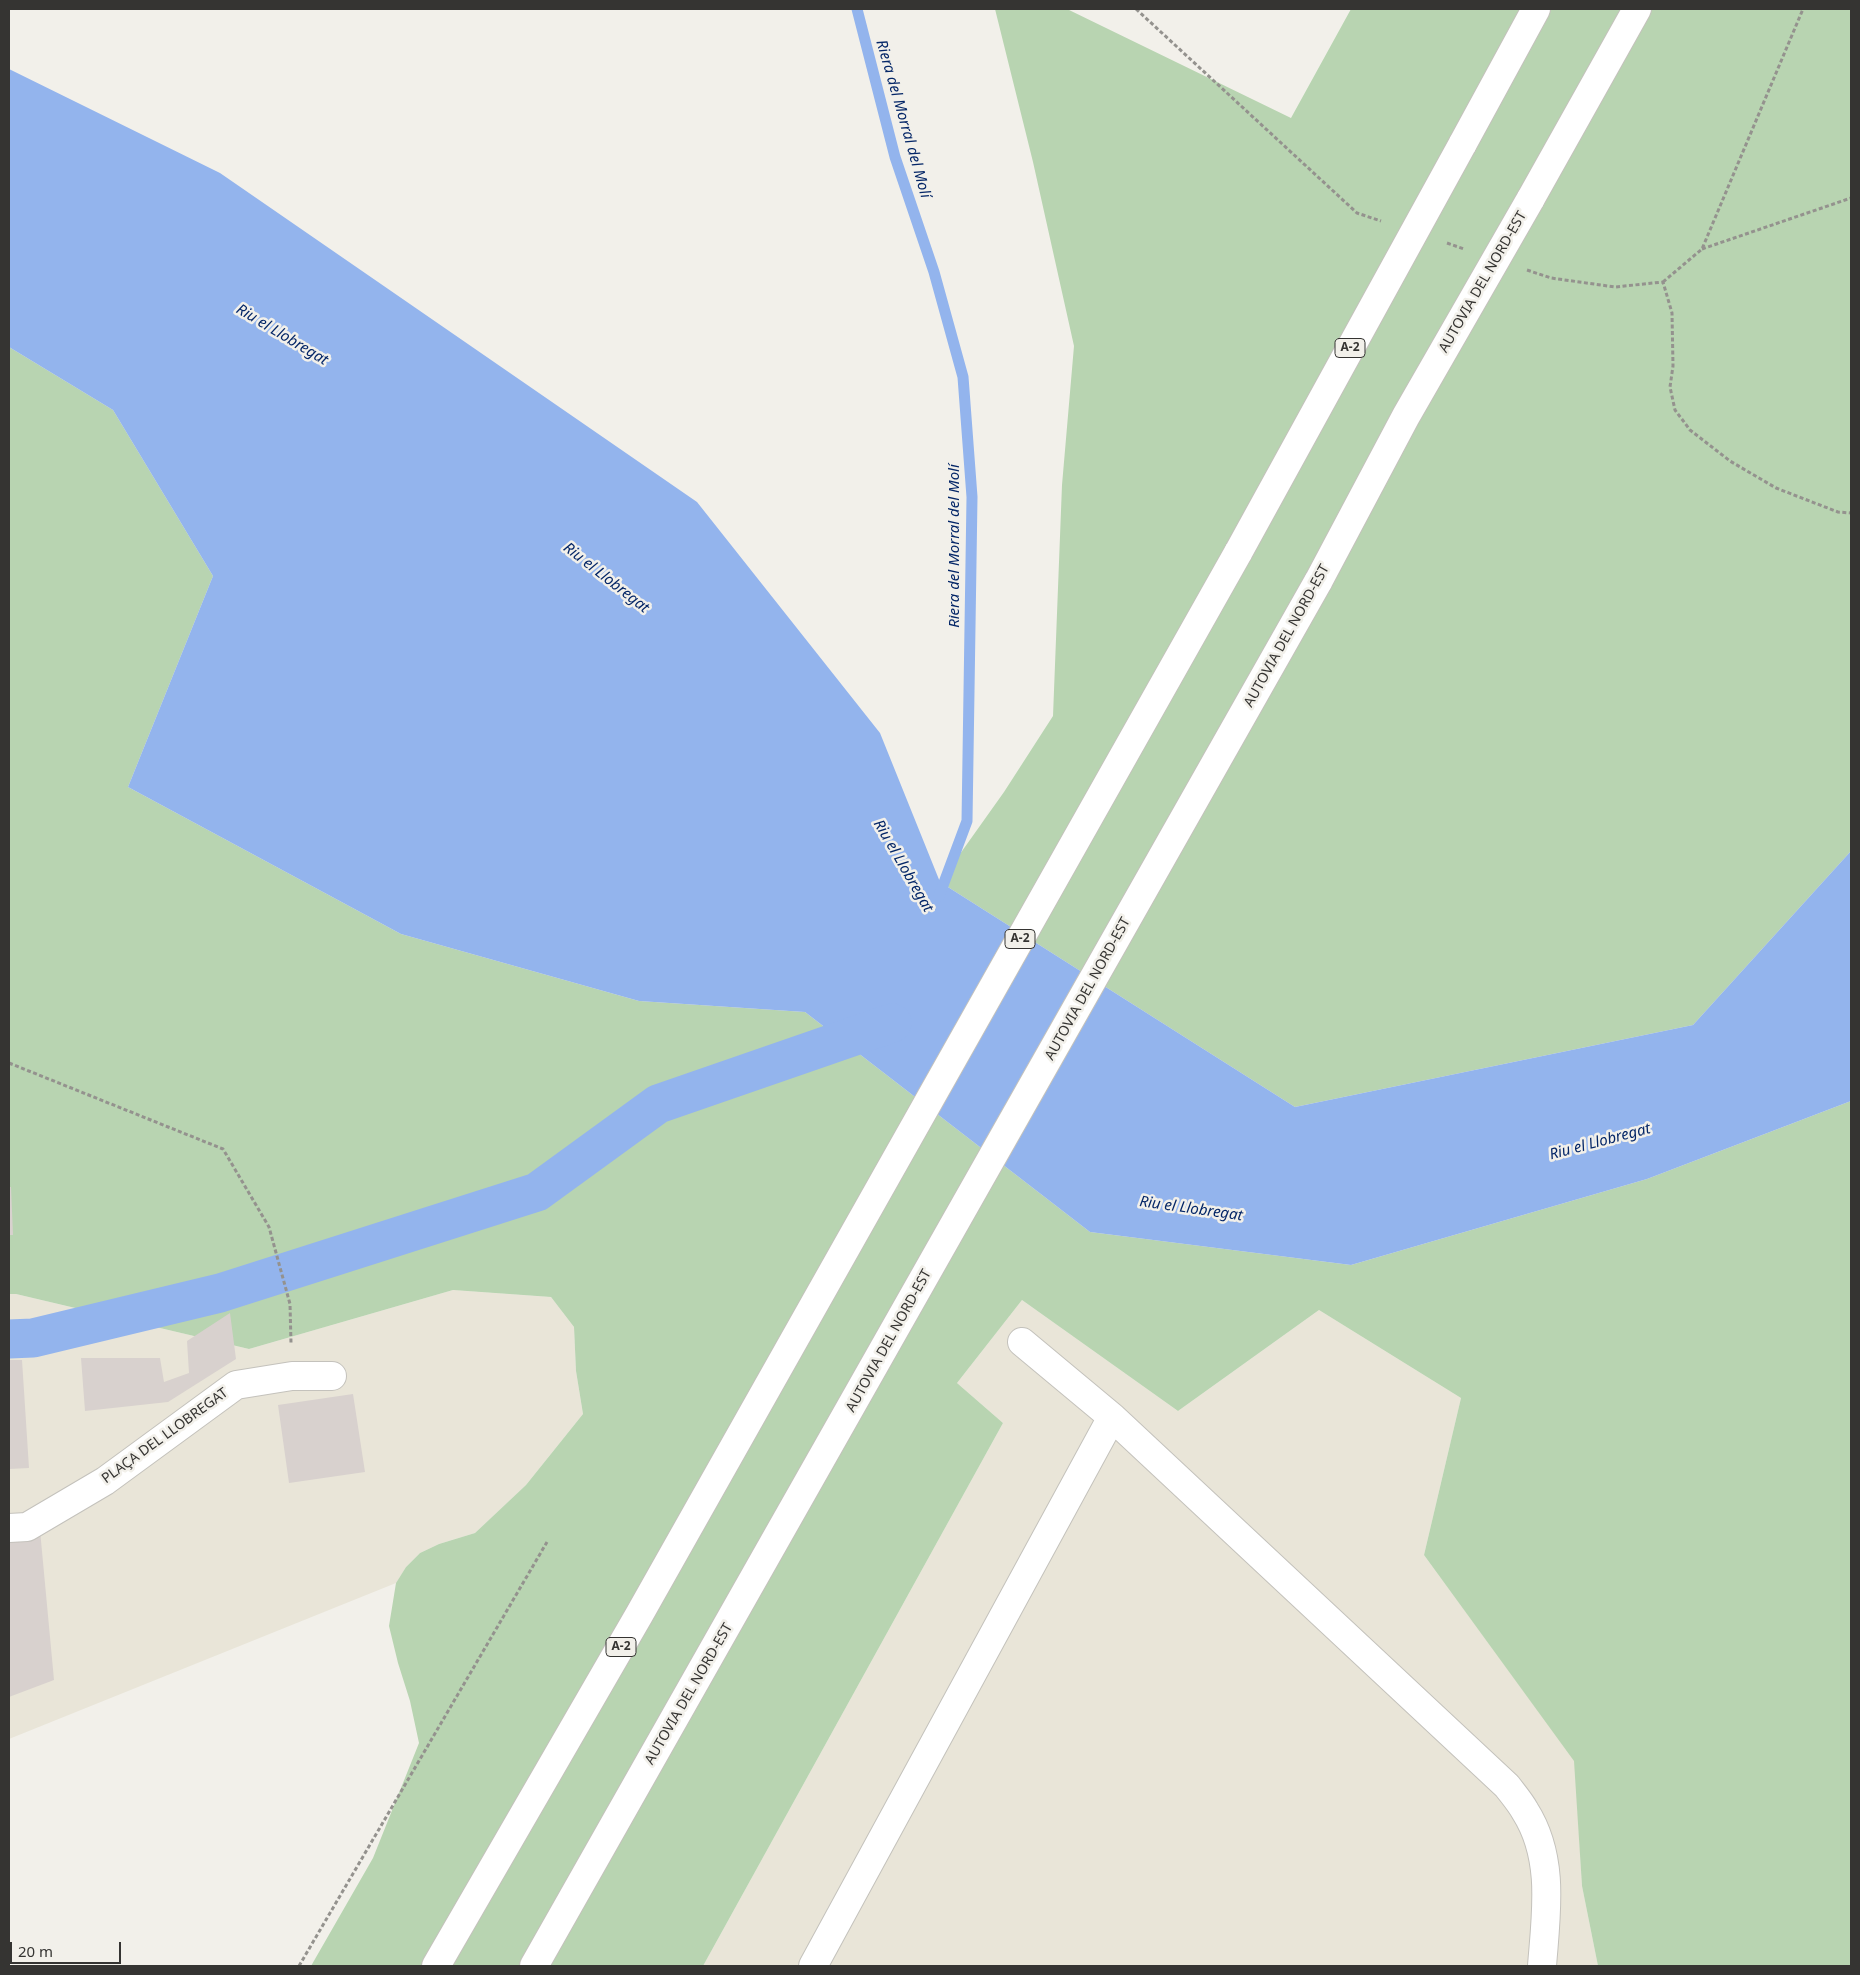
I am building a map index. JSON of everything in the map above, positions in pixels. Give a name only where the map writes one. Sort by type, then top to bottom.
[{"type":"main road","name":"A-2","points":[[436,1966],[639,1615],[1239,551],[1536,9]]},
{"type":"main road","name":"AUTOVIA DEL NORD-EST","points":[[534,1966],[1319,580],[1406,416],[1530,200],[1636,9]]},
{"type":"main road","points":[[1022,1342],[1112,1417],[1507,1786],[1526,1812],[1538,1838],[1545,1861],[1546,1916],[1542,1966]]},
{"type":"main road","name":"PLAÇA DEL LLOBREGAT","points":[[9,1528],[27,1527],[105,1481],[236,1385],[292,1376],[332,1376]]},
{"type":"main road","points":[[813,1966],[1112,1417]]},
{"type":"path","points":[[1702,249],[1803,9]]},
{"type":"path","points":[[1663,282],[1702,249],[1851,198]]},
{"type":"path","points":[[9,1063],[223,1150],[269,1227],[290,1304],[292,1376]]},
{"type":"path","points":[[299,1966],[548,1542]]},
{"type":"shaded area","points":[[453,1290],[551,1297],[574,1327],[576,1371],[583,1414],[526,1485],[475,1533],[439,1544],[420,1553],[406,1567],[396,1583],[9,1739],[9,1294],[16,1294],[249,1349]]},
{"type":"shaded area","points":[[1022,1300],[1178,1411],[1319,1310],[1461,1398],[1424,1555],[1575,1761],[1582,1886],[1598,1966],[703,1966],[1003,1423],[957,1383]]},
{"type":"green space","points":[[995,9],[1067,9],[1291,118],[1351,9],[1851,9],[1851,851],[1693,1025],[1295,1107],[940,882],[1004,792],[1053,716],[1062,485],[1074,346],[1033,162]]},
{"type":"green space","points":[[9,347],[113,410],[213,576],[128,787],[401,934],[639,1001],[805,1012],[1090,1232],[1351,1265],[1647,1179],[1851,1101],[1851,1966],[1598,1966],[1582,1886],[1574,1761],[1424,1555],[1461,1398],[1319,1310],[1178,1411],[1022,1300],[957,1383],[1003,1423],[703,1966],[311,1966],[373,1858],[419,1743],[410,1701],[389,1626],[396,1583],[406,1567],[420,1553],[439,1544],[475,1533],[526,1485],[583,1414],[576,1371],[574,1327],[551,1297],[453,1290],[249,1349],[16,1294],[9,1294]]},
{"type":"water","name":"Riu el Llobregat","points":[[9,69],[220,173],[697,502],[880,733],[940,882],[1295,1107],[1693,1025],[1851,851],[1851,1101],[1647,1179],[1351,1265],[1090,1232],[805,1012],[639,1001],[401,934],[128,787],[213,576],[113,410],[9,347]]},
{"type":"building","points":[[9,1187],[11,1187],[13,1235],[9,1235]]},
{"type":"building","points":[[230,1313],[236,1359],[168,1402],[85,1411],[81,1358],[160,1358],[164,1382],[189,1373],[187,1341]]},
{"type":"building","points":[[9,1360],[22,1360],[29,1468],[9,1469]]},
{"type":"building","points":[[353,1394],[365,1472],[289,1483],[278,1405]]},
{"type":"building","points":[[40,1530],[54,1680],[9,1697],[9,1537]]},
{"type":"waterway","name":"Riera del Morral del Molí","points":[[857,9],[895,157],[934,272],[963,377],[972,497],[967,821],[939,896]]},
{"type":"waterway","points":[[9,1339],[33,1338],[220,1293],[537,1192],[658,1104],[892,1023]]}]
